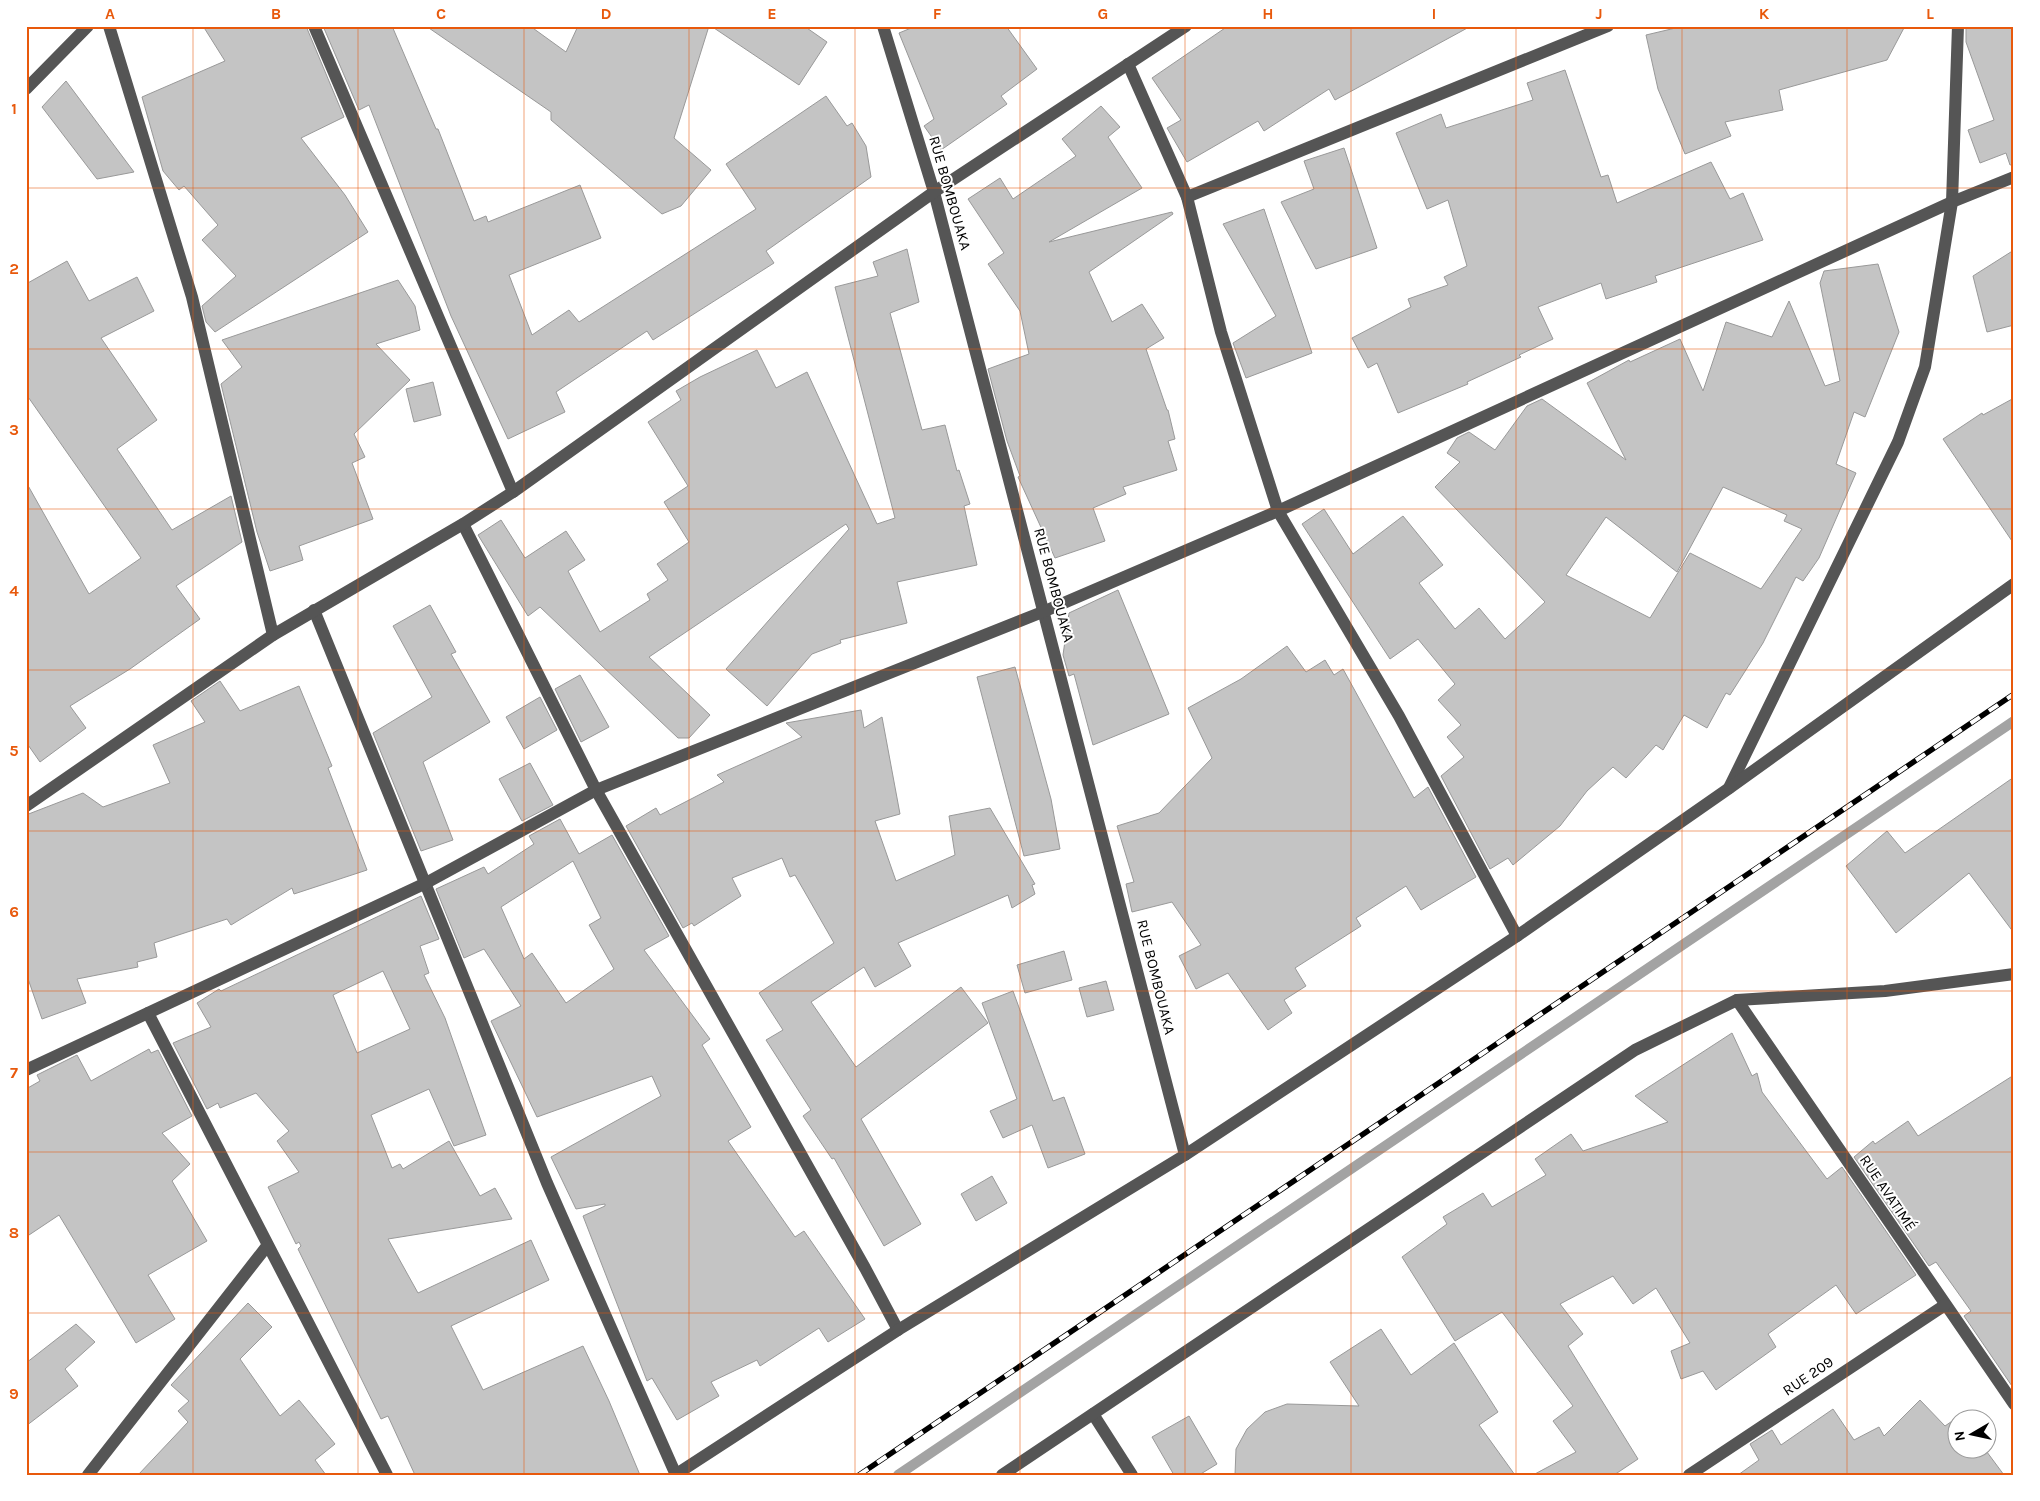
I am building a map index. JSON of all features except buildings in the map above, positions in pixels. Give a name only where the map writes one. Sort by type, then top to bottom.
[{"type":"street","points":[[26,88],[88,26]]},
{"type":"street","points":[[109,26],[192,297],[273,635]]},
{"type":"street","points":[[314,26],[513,492]]},
{"type":"street","name":"RUE BOMBOUAKA","points":[[883,26],[934,192],[1045,611],[1185,1155]]},
{"type":"street","points":[[26,806],[273,635],[463,524],[513,492],[934,192],[1186,26]]},
{"type":"street","points":[[1188,197],[1608,26]]},
{"type":"street","points":[[1728,790],[1898,442],[1925,367],[1952,202],[1958,26]]},
{"type":"street","points":[[1128,64],[1188,197],[1222,332],[1278,511],[1399,716],[1517,936]]},
{"type":"street","points":[[26,1070],[426,883],[596,790],[1045,611],[1278,511],[1952,202],[2014,177]]},
{"type":"street","points":[[463,524],[596,790],[898,1330]]},
{"type":"street","points":[[314,610],[547,1183],[676,1475],[898,1330],[1185,1155],[1517,936],[1728,790],[2014,584]]},
{"type":"street","points":[[1002,1475],[1634,1050],[1736,1000],[1858,993],[2014,974]]},
{"type":"street","name":"RUE AVATIMÉ","points":[[1736,1000],[2014,1404]]},
{"type":"street","points":[[148,1013],[267,1246],[388,1475]]},
{"type":"street","points":[[88,1475],[267,1246]]},
{"type":"street","name":"RUE 209","points":[[1689,1475],[1945,1305]]},
{"type":"street","points":[[1093,1414],[1132,1475]]},
{"type":"waterway","points":[[898,1475],[2014,721]]},
{"type":"railway","points":[[859,1475],[2014,694]]}]
